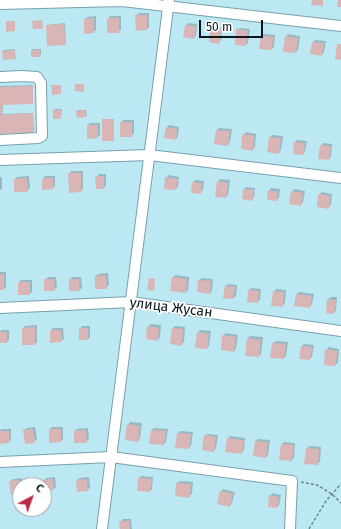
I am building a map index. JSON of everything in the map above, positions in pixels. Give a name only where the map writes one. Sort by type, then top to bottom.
[{"type":"street","points":[[0,4],[122,1],[168,3],[341,26]]},
{"type":"street","points":[[102,529],[168,3]]},
{"type":"street","points":[[0,76],[37,77],[41,83],[42,136],[38,138],[0,140]]},
{"type":"street","points":[[0,160],[149,155],[341,178]]},
{"type":"street","name":"улица Жусан","points":[[0,308],[131,302],[341,331]]},
{"type":"street","points":[[0,462],[111,457],[292,481],[290,529]]},
{"type":"path","points":[[292,481],[317,485],[332,494],[341,503]]},
{"type":"path","points":[[309,529],[326,501],[341,484]]},
{"type":"building","points":[[312,0],[323,0],[323,6],[311,5]]},
{"type":"building","points":[[338,0],[341,0],[341,7],[337,7]]},
{"type":"building","points":[[135,15],[147,15],[147,30],[136,31]]},
{"type":"building","points":[[94,18],[94,33],[84,34],[84,19]]},
{"type":"building","points":[[107,18],[119,18],[119,33],[107,33]]},
{"type":"building","points":[[42,20],[43,29],[33,29],[32,21]]},
{"type":"building","points":[[6,21],[15,21],[15,31],[6,32]]},
{"type":"building","points":[[64,24],[66,45],[47,46],[46,25]]},
{"type":"building","points":[[185,25],[196,26],[194,39],[183,37]]},
{"type":"building","points":[[210,29],[221,30],[219,44],[209,42]]},
{"type":"building","points":[[236,29],[248,31],[246,46],[235,45]]},
{"type":"building","points":[[261,36],[273,37],[272,50],[259,49]]},
{"type":"building","points":[[285,36],[298,38],[296,53],[283,52]]},
{"type":"building","points":[[312,42],[324,43],[322,56],[310,54]]},
{"type":"building","points":[[337,44],[341,44],[341,60],[335,59]]},
{"type":"building","points":[[15,50],[16,59],[3,60],[2,51]]},
{"type":"building","points":[[31,50],[40,50],[40,57],[31,57]]},
{"type":"building","points":[[75,84],[84,84],[84,92],[75,91]]},
{"type":"building","points":[[51,85],[61,85],[61,94],[52,95]]},
{"type":"building","points":[[33,86],[33,104],[2,105],[3,114],[0,114],[0,87]]},
{"type":"building","points":[[53,110],[61,110],[61,119],[53,119]]},
{"type":"building","points":[[85,110],[86,117],[77,118],[76,111]]},
{"type":"building","points":[[33,113],[33,133],[0,134],[0,115]]},
{"type":"building","points":[[102,119],[114,119],[114,141],[102,141]]},
{"type":"building","points":[[120,122],[132,122],[132,137],[120,137]]},
{"type":"building","points":[[87,125],[98,125],[98,138],[87,139]]},
{"type":"building","points":[[166,127],[177,129],[176,140],[164,138]]},
{"type":"building","points":[[216,130],[230,131],[228,146],[214,144]]},
{"type":"building","points":[[242,134],[254,136],[253,151],[241,149]]},
{"type":"building","points":[[269,137],[281,138],[279,154],[267,152]]},
{"type":"building","points":[[294,142],[305,143],[303,155],[293,154]]},
{"type":"building","points":[[320,145],[331,146],[329,160],[318,159]]},
{"type":"building","points":[[68,173],[81,173],[81,192],[69,193]]},
{"type":"building","points":[[95,176],[104,176],[104,189],[96,189]]},
{"type":"building","points":[[165,177],[178,179],[176,190],[164,189]]},
{"type":"building","points":[[27,178],[28,192],[14,192],[14,179]]},
{"type":"building","points":[[42,178],[53,178],[53,189],[42,190]]},
{"type":"building","points":[[217,181],[228,183],[226,198],[215,197]]},
{"type":"building","points":[[192,182],[202,183],[201,194],[191,193]]},
{"type":"building","points":[[243,189],[254,190],[252,201],[242,199]]},
{"type":"building","points":[[268,190],[278,192],[277,201],[267,200]]},
{"type":"building","points":[[291,191],[303,193],[301,206],[289,204]]},
{"type":"building","points":[[318,194],[330,196],[329,209],[317,207]]},
{"type":"building","points":[[0,274],[4,274],[4,290],[0,290]]},
{"type":"building","points":[[106,275],[107,289],[95,289],[95,276]]},
{"type":"building","points":[[172,277],[187,279],[186,293],[170,291]]},
{"type":"building","points":[[149,278],[155,279],[154,291],[147,290]]},
{"type":"building","points":[[44,279],[54,279],[55,291],[44,291]]},
{"type":"building","points":[[69,279],[79,279],[80,291],[69,291]]},
{"type":"building","points":[[198,280],[211,281],[210,294],[197,292]]},
{"type":"building","points":[[18,282],[30,282],[30,295],[18,295]]},
{"type":"building","points":[[225,286],[235,287],[233,299],[223,298]]},
{"type":"building","points":[[248,290],[259,291],[258,303],[247,302]]},
{"type":"building","points":[[273,291],[284,292],[283,307],[271,306]]},
{"type":"building","points":[[296,294],[312,296],[310,308],[294,306]]},
{"type":"building","points":[[327,299],[336,300],[334,314],[326,313]]},
{"type":"building","points":[[147,326],[159,328],[158,341],[146,339]]},
{"type":"building","points":[[35,327],[35,345],[22,345],[22,328]]},
{"type":"building","points":[[79,328],[88,328],[88,340],[79,340]]},
{"type":"building","points":[[172,328],[183,329],[182,346],[170,344]]},
{"type":"building","points":[[50,330],[61,330],[62,342],[50,343]]},
{"type":"building","points":[[0,332],[7,332],[7,343],[0,343]]},
{"type":"building","points":[[197,332],[209,334],[207,349],[195,348]]},
{"type":"building","points":[[222,335],[236,337],[234,352],[221,350]]},
{"type":"building","points":[[247,338],[261,340],[259,357],[245,356]]},
{"type":"building","points":[[272,343],[286,344],[284,359],[270,358]]},
{"type":"building","points":[[301,346],[312,347],[310,360],[299,359]]},
{"type":"building","points":[[325,349],[337,351],[336,366],[324,365]]},
{"type":"building","points":[[127,424],[140,426],[138,442],[125,440]]},
{"type":"building","points":[[33,429],[35,443],[25,444],[23,430]]},
{"type":"building","points":[[49,429],[61,429],[61,442],[49,443]]},
{"type":"building","points":[[86,430],[87,443],[74,443],[74,431]]},
{"type":"building","points":[[151,430],[166,431],[164,445],[149,444]]},
{"type":"building","points":[[0,431],[9,431],[9,443],[0,444]]},
{"type":"building","points":[[177,433],[191,434],[189,449],[175,448]]},
{"type":"building","points":[[204,435],[216,437],[214,452],[202,450]]},
{"type":"building","points":[[227,438],[244,440],[242,454],[225,452]]},
{"type":"building","points":[[255,441],[268,442],[266,458],[253,456]]},
{"type":"building","points":[[281,444],[294,445],[292,461],[279,460]]},
{"type":"building","points":[[306,448],[319,449],[318,465],[304,464]]},
{"type":"building","points":[[138,478],[152,479],[150,492],[137,491]]},
{"type":"building","points":[[52,479],[54,490],[52,490]]},
{"type":"building","points":[[87,479],[88,491],[77,492],[76,480]]},
{"type":"building","points":[[9,481],[12,481],[12,495],[11,495]]},
{"type":"building","points":[[176,483],[191,484],[190,498],[175,496]]},
{"type":"building","points":[[220,491],[233,494],[230,507],[217,504]]},
{"type":"building","points":[[269,495],[279,497],[277,508],[268,507]]},
{"type":"building","points":[[119,521],[129,521],[130,529],[120,529]]}]
